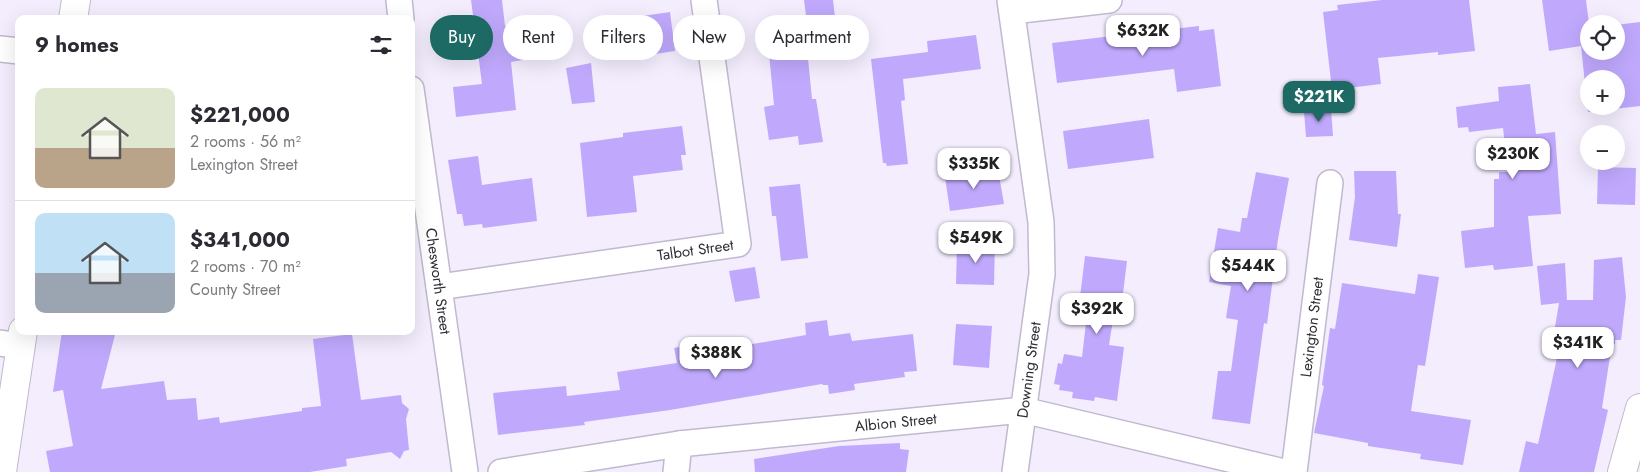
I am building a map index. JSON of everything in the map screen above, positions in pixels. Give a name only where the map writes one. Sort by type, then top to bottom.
[{"type":"main road","points":[[74,15],[76,0]]},
{"type":"main road","points":[[2,472],[15,340]]},
{"type":"main road","points":[[1622,472],[1640,408]]},
{"type":"street","points":[[399,0],[401,15]]},
{"type":"street","name":"Talbot Street","points":[[439,287],[738,244],[704,0]]},
{"type":"street","points":[[1011,6],[1109,0]]},
{"type":"street","name":"Downing Street","points":[[1011,6],[1041,222],[1042,248],[1042,274],[1014,472]]},
{"type":"street","points":[[0,48],[15,50]]},
{"type":"street","name":"Chesworth Street","points":[[415,117],[465,472]]},
{"type":"street","name":"Lexington Street","points":[[1294,472],[1330,183]]},
{"type":"street","name":"Albion Street","points":[[500,472],[679,444],[1023,410],[1284,472]]},
{"type":"street","points":[[676,472],[679,444]]},
{"type":"building","points":[[471,0],[502,0],[503,60],[522,60],[511,62],[516,110],[456,117],[453,87],[482,84],[479,60],[493,60],[493,15],[473,15]]},
{"type":"building","points":[[804,0],[833,0],[835,15],[806,15]]},
{"type":"building","points":[[1382,0],[1469,0],[1475,51],[1438,55],[1438,52],[1378,58],[1381,84],[1332,90],[1323,12],[1338,10],[1337,5]]},
{"type":"building","points":[[1542,0],[1586,0],[1588,15],[1580,15],[1580,46],[1549,51]]},
{"type":"building","points":[[670,12],[673,51],[663,53],[663,15],[650,15]]},
{"type":"building","points":[[1640,22],[1640,106],[1625,108],[1625,70],[1584,70],[1582,60],[1625,60],[1625,24]]},
{"type":"building","points":[[1199,26],[1199,31],[1214,29],[1221,86],[1177,92],[1174,69],[1057,83],[1052,43]]},
{"type":"building","points":[[976,35],[981,69],[903,79],[905,100],[901,101],[908,164],[887,166],[886,163],[883,163],[871,59],[928,52],[927,41]]},
{"type":"building","points":[[770,60],[808,60],[812,99],[816,99],[823,142],[799,145],[798,136],[769,140],[764,107],[774,105]]},
{"type":"building","points":[[591,63],[595,102],[572,104],[566,68]]},
{"type":"building","points":[[1530,84],[1536,134],[1555,132],[1561,214],[1528,216],[1533,266],[1494,270],[1493,265],[1465,268],[1461,231],[1494,227],[1494,179],[1499,179],[1499,172],[1508,172],[1503,128],[1469,132],[1468,127],[1458,128],[1456,107],[1499,101],[1498,87]]},
{"type":"building","points":[[1331,109],[1333,136],[1306,137],[1304,111]]},
{"type":"building","points":[[1149,119],[1154,158],[1068,169],[1063,131]]},
{"type":"building","points":[[682,126],[686,155],[681,155],[683,170],[633,176],[637,212],[587,217],[580,143],[623,137],[623,133]]},
{"type":"building","points":[[478,156],[482,185],[532,178],[537,221],[483,228],[482,224],[464,226],[462,214],[457,214],[448,160]]},
{"type":"building","points":[[1636,168],[1635,205],[1597,204],[1598,170]]},
{"type":"building","points":[[998,169],[1004,204],[950,211],[945,177]]},
{"type":"building","points":[[1354,171],[1396,171],[1398,214],[1401,214],[1397,247],[1349,240],[1355,197]]},
{"type":"building","points":[[1256,172],[1289,178],[1278,239],[1267,324],[1264,323],[1250,424],[1212,419],[1218,371],[1231,371],[1238,320],[1226,318],[1231,286],[1209,282],[1218,228],[1240,232],[1242,218],[1247,218]]},
{"type":"building","points":[[800,184],[808,258],[781,261],[776,216],[772,216],[769,187]]},
{"type":"building","points":[[957,243],[995,243],[994,285],[956,284]]},
{"type":"building","points":[[1085,256],[1127,261],[1122,302],[1116,301],[1109,345],[1124,347],[1117,401],[1095,397],[1094,401],[1072,398],[1073,392],[1059,390],[1060,385],[1054,384],[1058,363],[1062,364],[1064,354],[1082,357],[1089,298],[1080,297]]},
{"type":"building","points":[[1622,257],[1626,297],[1621,340],[1615,340],[1615,344],[1612,344],[1602,408],[1608,410],[1594,472],[1519,472],[1526,441],[1538,444],[1557,358],[1550,357],[1559,303],[1541,305],[1537,266],[1565,263],[1567,300],[1593,300],[1594,260]]},
{"type":"building","points":[[755,267],[760,298],[735,302],[729,271]]},
{"type":"building","points":[[1418,274],[1439,277],[1425,366],[1418,365],[1411,411],[1471,420],[1463,465],[1420,459],[1421,454],[1368,446],[1368,443],[1314,433],[1324,386],[1322,385],[1330,328],[1335,329],[1342,283],[1415,294]]},
{"type":"building","points":[[827,320],[829,336],[850,333],[852,341],[913,334],[917,371],[904,372],[905,377],[854,384],[855,390],[829,394],[828,385],[822,384],[670,410],[584,422],[585,425],[498,435],[493,393],[566,386],[567,396],[620,390],[617,372],[677,363],[674,348],[695,344],[697,356],[741,349],[741,346],[806,335],[805,323]]},
{"type":"building","points":[[956,324],[992,326],[989,368],[953,365]]},
{"type":"building","points":[[61,335],[115,335],[101,389],[164,381],[167,400],[196,398],[198,420],[219,417],[220,423],[302,411],[302,408],[321,406],[313,339],[352,335],[361,400],[401,395],[402,403],[409,409],[406,419],[409,450],[404,451],[400,459],[391,452],[346,459],[347,466],[310,472],[50,472],[46,451],[73,446],[63,390],[53,392]]},
{"type":"building","points":[[900,443],[900,449],[909,450],[906,472],[755,472],[754,459],[839,446]]}]
